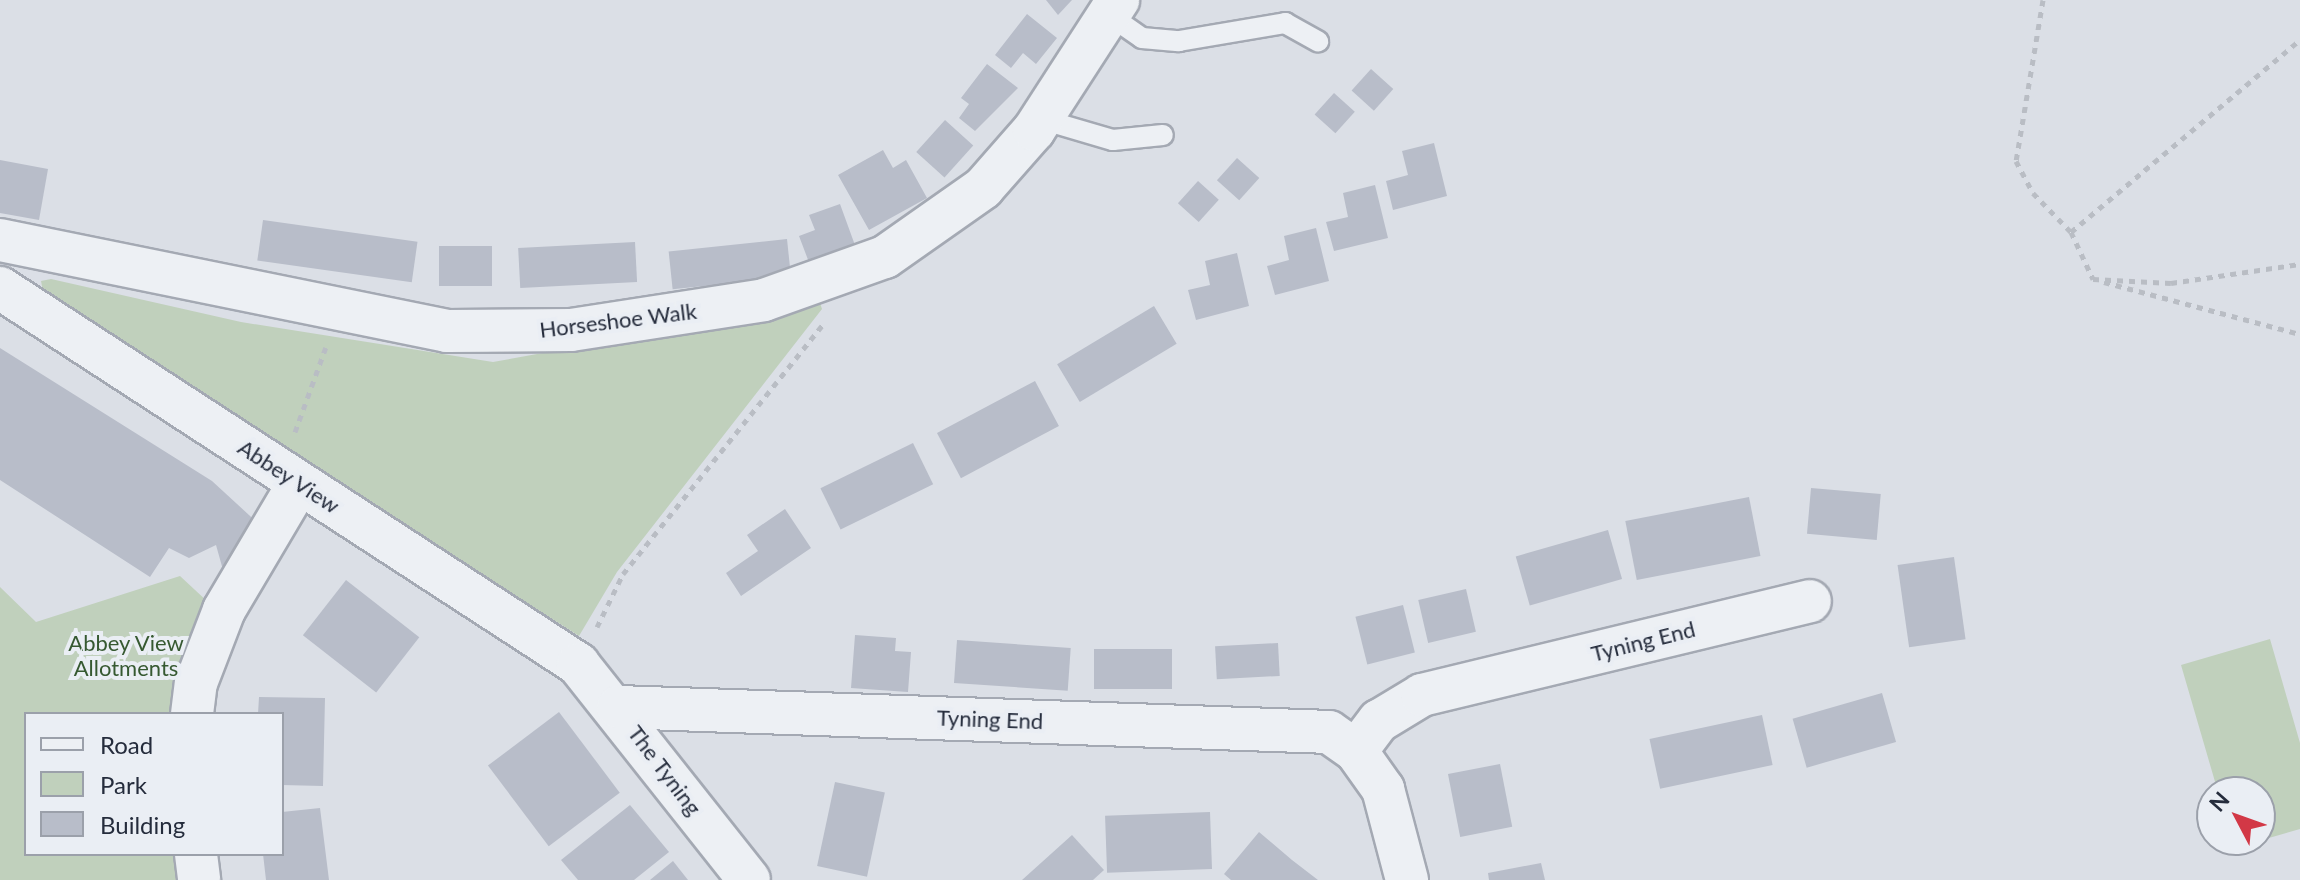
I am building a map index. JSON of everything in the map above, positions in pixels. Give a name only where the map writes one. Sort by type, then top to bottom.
[{"type":"street","name":"Horseshoe Walk","points":[[0,240],[338,313],[447,331],[571,330],[764,300],[842,276],[934,229],[983,188],[1041,119],[1114,7]]},
{"type":"street","name":"Abbey View","points":[[0,288],[578,664]]},
{"type":"street","points":[[192,712],[196,683],[224,610],[289,476]]},
{"type":"street","name":"Tyning End","points":[[1356,751],[1379,721],[1422,695],[1810,601]]},
{"type":"street","name":"The Tyning","points":[[578,664],[618,707],[749,880]]},
{"type":"street","name":"Tyning End","points":[[618,707],[1329,732],[1356,751],[1383,789],[1407,880]]},
{"type":"street","points":[[196,856],[199,880]]},
{"type":"lane","points":[[1114,7],[1142,38],[1179,41],[1285,23],[1318,41]]},
{"type":"lane","points":[[1041,119],[1113,140],[1163,135]]},
{"type":"path","points":[[2043,0],[2016,161],[2033,193],[2071,232],[2093,279]]},
{"type":"path","points":[[2071,232],[2300,40]]},
{"type":"path","points":[[2093,279],[2171,283],[2300,264]]},
{"type":"path","points":[[578,664],[623,574],[844,299],[842,276]]},
{"type":"path","points":[[2093,279],[2300,334]]},
{"type":"path","points":[[289,476],[338,313]]},
{"type":"green space","points":[[51,279],[241,322],[493,362],[820,303],[822,309],[617,572],[579,636],[44,296],[41,281]]},
{"type":"green space","name":"Abbey View Allotments","points":[[180,576],[209,603],[177,712],[24,712],[24,856],[177,856],[180,880],[0,880],[0,587],[36,622]]},
{"type":"green space","points":[[2270,639],[2300,743],[2300,829],[2276,836],[2276,776],[2213,776],[2181,665]]},
{"type":"building","points":[[1046,0],[1072,0],[1058,15]]},
{"type":"building","points":[[1027,14],[1057,38],[1036,64],[1023,53],[1011,68],[995,55]]},
{"type":"building","points":[[987,64],[1018,88],[975,131],[959,118],[969,104],[961,98]]},
{"type":"building","points":[[1371,69],[1393,89],[1374,111],[1352,91]]},
{"type":"building","points":[[1334,93],[1355,112],[1335,133],[1315,115]]},
{"type":"building","points":[[945,120],[973,145],[944,177],[916,152]]},
{"type":"building","points":[[1434,143],[1447,196],[1393,210],[1386,181],[1408,175],[1402,151]]},
{"type":"building","points":[[883,150],[893,168],[906,160],[927,198],[869,230],[838,175]]},
{"type":"building","points":[[1237,158],[1259,178],[1239,200],[1217,180]]},
{"type":"building","points":[[0,160],[48,169],[39,220],[0,213]]},
{"type":"building","points":[[1198,181],[1219,200],[1199,222],[1178,203]]},
{"type":"building","points":[[1375,185],[1388,238],[1334,251],[1326,222],[1348,217],[1343,193]]},
{"type":"building","points":[[840,204],[856,248],[810,265],[799,236],[815,230],[809,215]]},
{"type":"building","points":[[263,220],[417,242],[412,282],[257,261]]},
{"type":"building","points":[[1316,228],[1329,281],[1275,295],[1267,266],[1289,260],[1284,236]]},
{"type":"building","points":[[787,239],[791,277],[673,289],[669,251]]},
{"type":"building","points":[[635,242],[637,282],[520,288],[518,248]]},
{"type":"building","points":[[439,246],[492,246],[492,286],[439,286]]},
{"type":"building","points":[[1237,253],[1249,306],[1196,320],[1188,290],[1210,285],[1205,261]]},
{"type":"building","points":[[1154,306],[1177,344],[1080,402],[1057,364]]},
{"type":"building","points":[[0,348],[212,481],[261,526],[242,537],[253,561],[223,570],[216,545],[189,558],[169,548],[150,577],[0,480]]},
{"type":"building","points":[[1035,381],[1059,426],[961,478],[937,433]]},
{"type":"building","points":[[913,443],[933,484],[841,529],[820,488]]},
{"type":"building","points":[[1811,488],[1881,494],[1877,540],[1807,534]]},
{"type":"building","points":[[1749,497],[1760,556],[1637,580],[1625,521]]},
{"type":"building","points":[[785,509],[811,548],[741,596],[726,573],[758,551],[747,535]]},
{"type":"building","points":[[1608,530],[1622,579],[1530,605],[1516,556]]},
{"type":"building","points":[[1954,557],[1966,639],[1909,647],[1898,565]]},
{"type":"building","points":[[346,580],[419,637],[376,692],[303,635]]},
{"type":"building","points":[[1466,589],[1476,632],[1428,643],[1418,600]]},
{"type":"building","points":[[1403,605],[1415,653],[1367,664],[1355,617]]},
{"type":"building","points":[[855,635],[896,638],[895,651],[911,652],[908,692],[851,688]]},
{"type":"building","points":[[957,640],[1071,648],[1068,691],[954,683]]},
{"type":"building","points":[[1278,643],[1280,676],[1217,679],[1215,646]]},
{"type":"building","points":[[1094,649],[1172,649],[1172,689],[1094,689]]},
{"type":"building","points":[[1882,693],[1896,742],[1807,768],[1793,719]]},
{"type":"building","points":[[259,697],[325,698],[323,786],[284,785],[284,712],[258,712]]},
{"type":"building","points":[[559,712],[620,793],[549,846],[488,766]]},
{"type":"building","points":[[1762,715],[1773,765],[1660,789],[1650,739]]},
{"type":"building","points":[[1500,764],[1512,827],[1460,837],[1448,774]]},
{"type":"building","points":[[835,782],[885,793],[867,877],[817,866]]},
{"type":"building","points":[[630,805],[669,852],[634,880],[578,880],[561,860]]},
{"type":"building","points":[[320,808],[329,880],[266,880],[263,856],[284,856],[284,812]]},
{"type":"building","points":[[1210,812],[1212,869],[1107,873],[1105,816]]},
{"type":"building","points":[[1259,832],[1318,880],[1231,880],[1224,874]]},
{"type":"building","points":[[1072,835],[1104,870],[1093,880],[1022,880]]},
{"type":"building","points":[[673,861],[688,880],[650,880]]},
{"type":"building","points":[[1541,863],[1545,880],[1489,880],[1488,873]]}]
